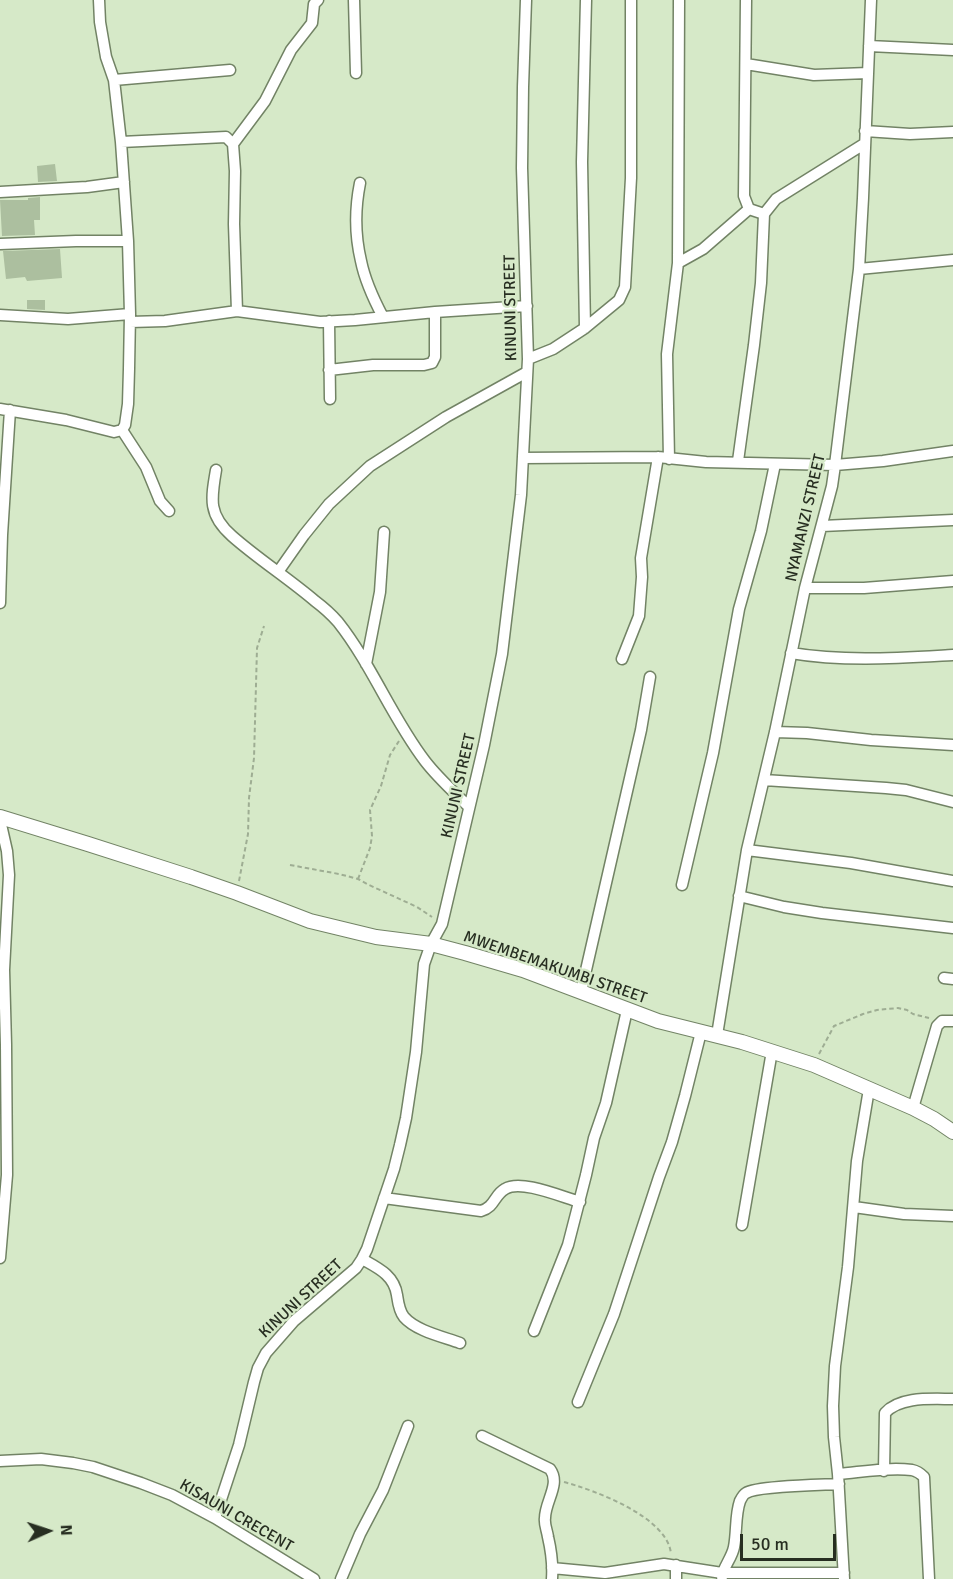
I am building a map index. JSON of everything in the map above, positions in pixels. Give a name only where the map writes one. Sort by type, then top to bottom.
[{"type":"street","points":[[0,603],[5,409],[85,424],[114,432],[122,430],[125,425],[128,404],[130,318],[128,241],[114,80],[106,57],[99,0]]},
{"type":"street","points":[[237,311],[233,144],[265,101],[291,50],[312,23],[314,4],[318,0]]},
{"type":"street","points":[[354,0],[356,73]]},
{"type":"street","name":"KINUNI STREET","points":[[215,1518],[239,1445],[254,1382],[266,1353],[294,1321],[356,1268],[362,1259],[394,1169],[406,1118],[419,1025],[424,964],[431,944],[442,924],[470,807],[502,654],[521,495],[528,359],[522,168],[526,0]]},
{"type":"street","points":[[585,328],[582,162],[586,0]]},
{"type":"street","points":[[528,359],[553,349],[585,328],[619,300],[625,287],[631,178],[631,0]]},
{"type":"street","points":[[622,658],[639,616],[641,558],[663,458],[667,354],[678,263],[679,0]]},
{"type":"street","points":[[746,0],[744,196],[749,209]]},
{"type":"street","name":"NYAMANZI STREET","points":[[717,1035],[747,850],[775,732],[805,588],[832,486],[859,269],[871,0]]},
{"type":"street","points":[[868,46],[953,50]]},
{"type":"street","points":[[746,64],[814,75],[868,73]]},
{"type":"street","points":[[114,80],[230,70]]},
{"type":"street","points":[[865,131],[910,134],[953,132]]},
{"type":"street","points":[[121,142],[225,138],[233,144]]},
{"type":"street","points":[[738,462],[761,284],[764,214],[776,199],[864,144]]},
{"type":"street","points":[[0,192],[87,187],[123,182]]},
{"type":"street","points":[[360,183],[356,208],[360,262],[370,291],[383,317]]},
{"type":"street","points":[[678,263],[703,249],[749,209]]},
{"type":"street","points":[[749,209],[764,214]]},
{"type":"street","points":[[0,244],[128,241]]},
{"type":"street","points":[[859,269],[953,260]]},
{"type":"street","points":[[0,315],[165,321],[237,311],[320,322],[527,306]]},
{"type":"street","points":[[329,370],[373,365],[432,363],[435,357],[435,312]]},
{"type":"street","points":[[329,321],[330,399]]},
{"type":"street","points":[[278,572],[329,504],[370,466],[446,417],[527,372]]},
{"type":"street","points":[[122,430],[146,466],[160,501],[169,512]]},
{"type":"street","points":[[524,458],[663,458],[706,462],[835,465],[953,452]]},
{"type":"street","points":[[682,885],[713,753],[740,609],[761,531],[775,464]]},
{"type":"street","points":[[216,470],[213,489],[215,517],[232,536],[332,616],[366,664],[425,761],[442,782],[470,807]]},
{"type":"street","points":[[822,526],[953,520]]},
{"type":"street","points":[[366,664],[380,592],[384,532]]},
{"type":"street","points":[[805,588],[864,588],[953,581]]},
{"type":"street","points":[[791,653],[832,658],[953,656]]},
{"type":"street","points":[[581,992],[641,730],[650,677]]},
{"type":"street","points":[[775,732],[953,745]]},
{"type":"street","points":[[764,780],[906,790],[953,802]]},
{"type":"street","points":[[0,819],[7,851],[9,875],[4,970],[7,1163],[0,1258]]},
{"type":"street","name":"MWEMBEMAKUMBI STREET","points":[[0,819],[88,844],[237,893],[310,921],[376,937],[431,944],[504,964],[658,1021],[772,1051],[814,1065],[913,1108],[953,1132]]},
{"type":"street","points":[[747,850],[851,863],[953,881]]},
{"type":"street","points":[[739,896],[784,907],[953,928]]},
{"type":"street","points":[[534,1331],[568,1245],[594,1138],[606,1103],[627,1010]]},
{"type":"street","points":[[913,1108],[937,1026],[947,1021]]},
{"type":"street","points":[[578,1402],[614,1314],[672,1142],[701,1032]]},
{"type":"street","points":[[742,1225],[772,1051]]},
{"type":"street","points":[[482,1436],[550,1468],[555,1480],[544,1520],[550,1546],[552,1573],[605,1573],[664,1564],[722,1576],[844,1576],[833,1416],[835,1366],[848,1267],[857,1161],[869,1089]]},
{"type":"street","points":[[384,1198],[481,1211],[489,1209],[503,1190],[515,1185],[580,1202]]},
{"type":"street","points":[[854,1207],[904,1214],[953,1216]]},
{"type":"street","points":[[362,1259],[384,1272],[393,1281],[405,1318],[427,1331],[460,1343]]},
{"type":"street","points":[[884,1471],[885,1413],[890,1407],[905,1402],[953,1399]]},
{"type":"street","points":[[341,1579],[383,1490],[408,1426]]},
{"type":"street","name":"KISAUNI CRECENT","points":[[0,1461],[58,1460],[93,1467],[141,1483],[172,1495],[215,1518],[314,1579]]},
{"type":"street","points":[[722,1576],[732,1558],[740,1500],[745,1494],[755,1490],[884,1471],[912,1470],[924,1477],[929,1579]]},
{"type":"street","points":[[673,1565],[676,1579]]},
{"type":"path","points":[[237,893],[248,834],[249,798],[254,758],[257,648],[264,626]]},
{"type":"path","points":[[358,879],[372,837],[370,810],[381,786],[390,755],[406,731]]},
{"type":"path","points":[[290,866],[358,879],[417,906],[442,924]]},
{"type":"path","points":[[814,1065],[834,1026],[863,1014],[898,1008],[913,1014],[947,1021]]},
{"type":"path","points":[[555,1480],[601,1494],[643,1517],[664,1537],[671,1550],[673,1565]]},
{"type":"building","points":[[55,164],[57,181],[38,182],[37,166]]},
{"type":"building","points":[[40,197],[40,220],[34,220],[35,235],[2,236],[0,200],[28,200],[28,198]]},
{"type":"building","points":[[60,249],[62,278],[27,281],[25,277],[6,279],[3,251]]},
{"type":"building","points":[[27,300],[45,300],[45,310],[27,309]]}]
